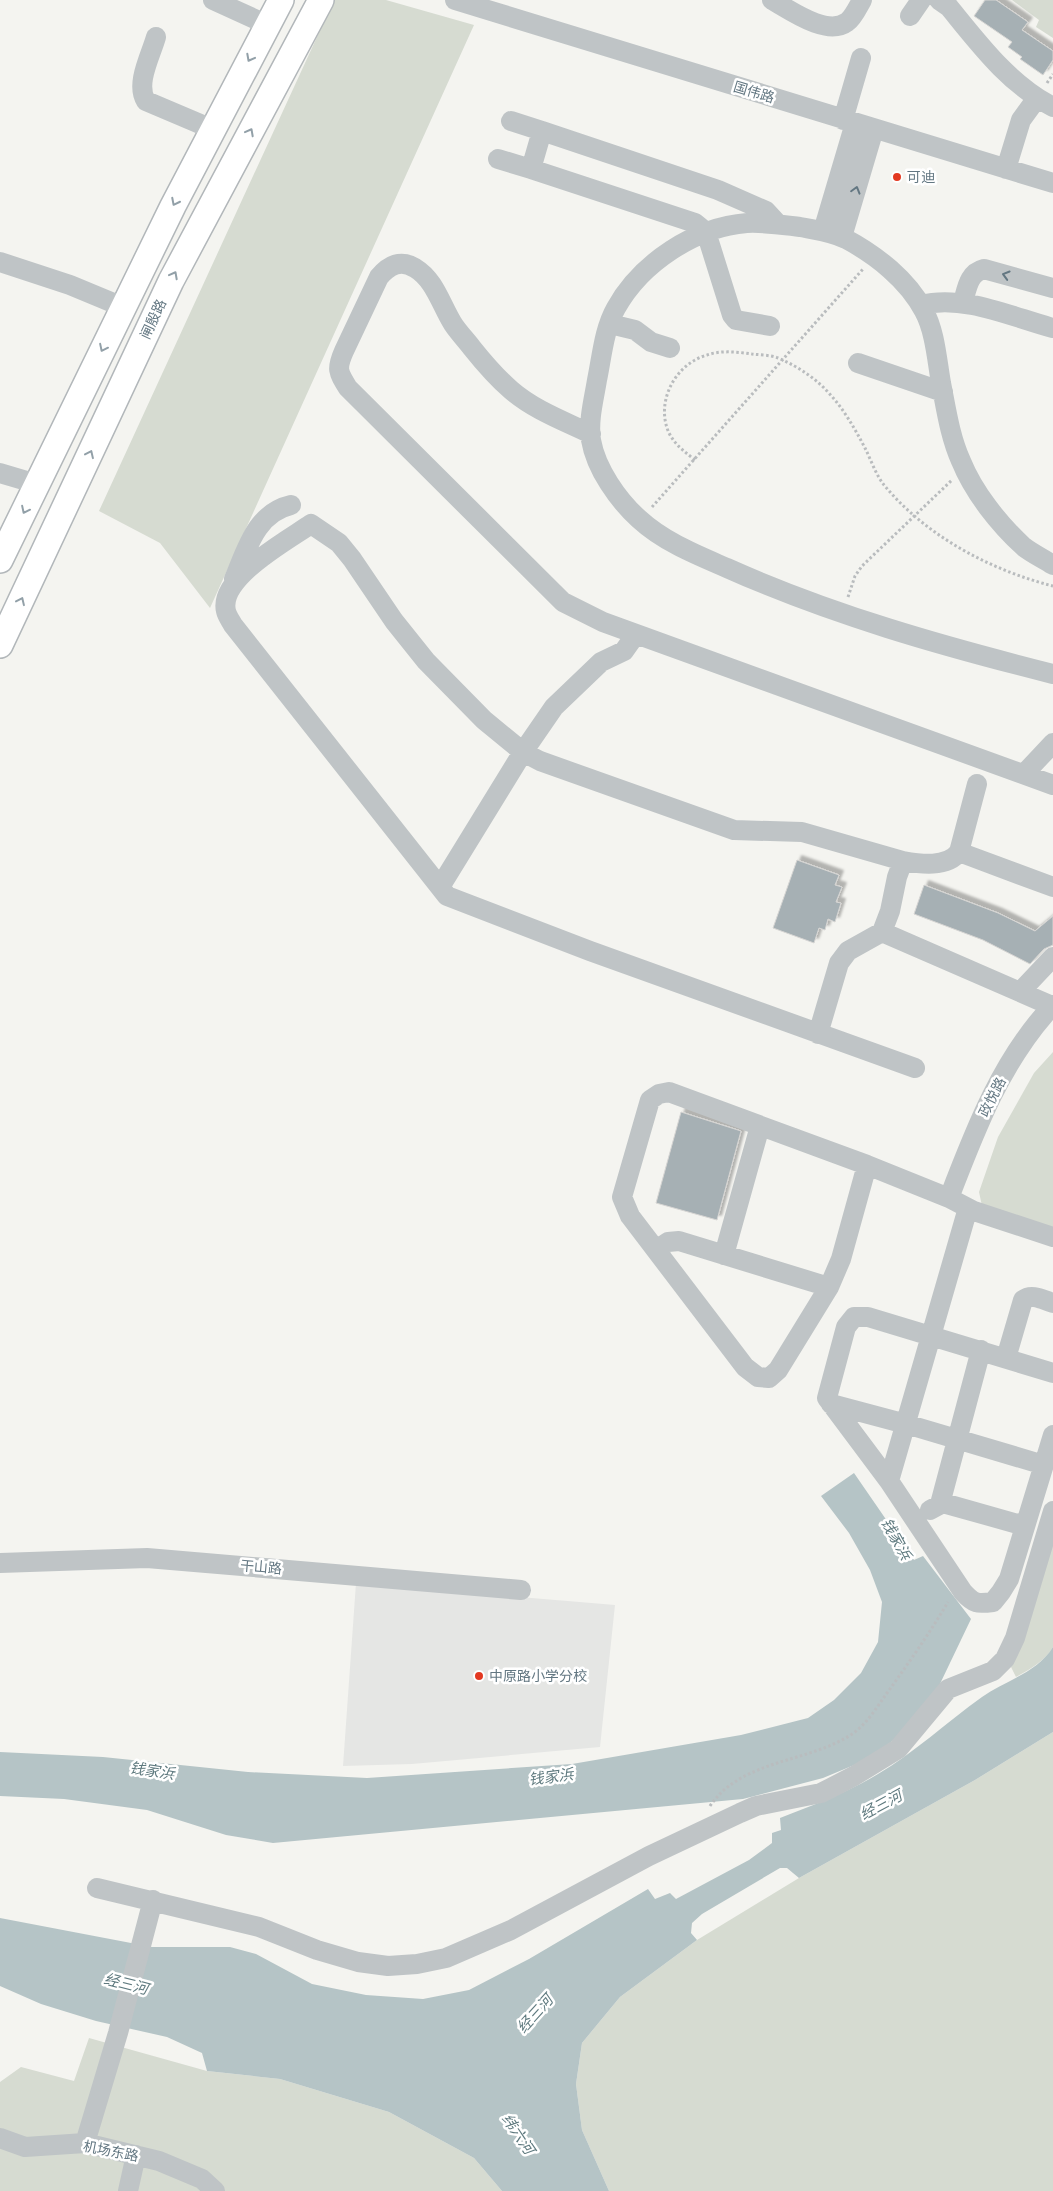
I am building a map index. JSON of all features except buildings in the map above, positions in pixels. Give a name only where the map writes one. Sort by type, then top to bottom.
[{"type":"main road","points":[[0,560],[212,129],[281,0]]},
{"type":"main road","name":"闸殷路","points":[[0,645],[171,281],[321,0]]},
{"type":"street","points":[[213,0],[268,24]]},
{"type":"street","name":"国伟路","points":[[454,0],[1053,183]]},
{"type":"street","points":[[772,0],[812,22],[831,27],[849,22],[862,0]]},
{"type":"street","points":[[939,0],[949,7],[1008,76],[1045,103],[1021,120],[1006,169]]},
{"type":"street","points":[[156,37],[142,84],[142,95],[146,101],[212,129]]},
{"type":"street","points":[[822,231],[849,121],[861,58]]},
{"type":"street","points":[[511,121],[718,190],[766,211],[778,224]]},
{"type":"street","points":[[842,237],[874,129]]},
{"type":"street","points":[[531,169],[542,131]]},
{"type":"street","points":[[498,159],[695,223],[706,232],[732,315],[736,320],[770,326]]},
{"type":"street","points":[[1053,564],[1026,549],[994,516],[964,468],[958,452],[943,392],[931,330],[926,314],[916,296],[889,268],[842,237],[822,231],[778,224],[746,223],[706,232],[668,252],[634,284],[615,310],[602,357],[591,415],[591,440],[602,469],[615,494],[640,521],[667,539],[706,559],[792,596],[942,646],[1053,674]]},
{"type":"street","points":[[0,262],[70,285],[123,307]]},
{"type":"street","points":[[591,434],[547,413],[512,391],[483,362],[454,325],[434,287],[424,274],[414,267],[404,264],[393,264],[379,276],[338,363],[339,373],[348,388],[563,602],[574,609],[636,634],[1053,785]]},
{"type":"street","points":[[963,302],[969,281],[976,271],[984,269],[1053,288]]},
{"type":"street","points":[[921,305],[937,300],[963,302],[1053,328]]},
{"type":"street","points":[[610,324],[636,330],[651,342],[670,348]]},
{"type":"street","points":[[858,364],[943,392]]},
{"type":"street","points":[[0,473],[37,484]]},
{"type":"street","points":[[291,504],[271,512],[261,522],[252,536],[228,592],[226,612],[233,625],[440,887],[453,900],[915,1068]]},
{"type":"street","points":[[228,592],[242,573],[312,524],[339,543],[394,621],[426,661],[484,720],[523,752],[540,761],[734,830],[802,832],[903,861],[932,864],[954,858],[958,852],[977,784]]},
{"type":"street","points":[[440,887],[523,752],[554,707],[567,692],[601,662],[624,651],[636,634]]},
{"type":"street","points":[[1024,774],[1053,743]]},
{"type":"street","points":[[958,852],[1053,887]]},
{"type":"street","points":[[818,1034],[839,963],[848,951],[882,932],[890,911],[897,877],[903,861]]},
{"type":"street","points":[[882,932],[1052,1006]]},
{"type":"street","points":[[1020,992],[1053,957]]},
{"type":"street","name":"政悦路","points":[[949,1198],[988,1103],[1018,1050],[1052,1006]]},
{"type":"street","points":[[867,1165],[841,1258],[829,1286],[778,1370],[770,1378],[758,1377],[745,1367],[630,1216],[622,1197],[650,1100],[659,1094],[668,1092],[867,1165],[949,1198],[968,1208],[1053,1237]]},
{"type":"street","points":[[724,1255],[760,1126]]},
{"type":"street","points":[[889,1482],[933,1335],[968,1208]]},
{"type":"street","points":[[656,1250],[668,1242],[679,1241],[829,1286]]},
{"type":"street","points":[[1006,1358],[1022,1300],[1027,1297],[1034,1297],[1053,1303]]},
{"type":"street","points":[[1053,1373],[933,1335],[868,1317],[854,1317],[846,1327],[827,1398],[889,1482],[958,1585],[972,1602],[993,1602],[1002,1592],[1009,1579],[1053,1435]]},
{"type":"street","points":[[916,1521],[940,1504],[981,1350]]},
{"type":"street","points":[[831,1404],[1044,1465]]},
{"type":"street","points":[[940,1504],[1025,1526]]},
{"type":"street","points":[[98,1888],[259,1927],[317,1950],[358,1962],[388,1966],[417,1964],[446,1958],[511,1930],[649,1856],[691,1836],[756,1806],[820,1793],[854,1776],[898,1749],[948,1689],[993,1670],[1005,1659],[1015,1638],[1053,1512]]},
{"type":"street","name":"干山路","points":[[0,1564],[147,1558],[521,1590]]},
{"type":"street","points":[[86,2143],[118,2033],[153,1900]]},
{"type":"street","name":"机场东路","points":[[0,2138],[25,2147],[86,2143],[136,2155],[159,2161],[202,2179],[215,2191]]},
{"type":"street","points":[[128,2191],[136,2155]]},
{"type":"path","points":[[640,521],[874,257]]},
{"type":"path","points":[[695,460],[678,447],[670,434],[665,420],[668,390],[677,376],[689,363],[708,354],[736,352],[776,357],[808,373],[833,396],[859,437],[883,484],[915,516],[946,539],[989,565],[1021,578],[1053,586]]},
{"type":"path","points":[[843,614],[854,576],[862,566],[964,468]]},
{"type":"path","points":[[691,1836],[717,1796],[739,1778],[813,1752],[850,1736],[866,1722],[926,1639],[958,1585]]},
{"type":"shaded area","points":[[334,0],[386,0],[474,25],[210,608],[160,543],[99,511]]},
{"type":"shaded area","points":[[1012,0],[1053,0],[1053,38],[1036,27],[1039,20]]},
{"type":"shaded area","points":[[1053,1052],[1053,1228],[982,1206],[979,1192],[998,1137],[1034,1073]]},
{"type":"shaded area","points":[[1053,1531],[1053,1647],[1041,1661],[1016,1677],[1011,1667],[1018,1653]]},
{"type":"shaded area","name":"中原路小学分校","points":[[356,1583],[615,1605],[600,1747],[412,1764],[343,1766]]},
{"type":"shaded area","points":[[1053,1732],[1053,2191],[609,2191],[582,2130],[576,2084],[582,2043],[620,1997],[697,1940],[799,1878],[975,1780]]},
{"type":"shaded area","points":[[89,2038],[207,2071],[280,2079],[389,2112],[474,2158],[502,2191],[0,2191],[0,2082],[21,2067],[74,2081]]},
{"type":"water","name":"钱家浜","points":[[854,1473],[914,1560],[923,1556],[971,1619],[938,1688],[906,1730],[871,1758],[823,1778],[743,1799],[273,1843],[226,1835],[147,1810],[64,1799],[0,1796],[0,1752],[103,1757],[248,1772],[367,1778],[572,1764],[741,1735],[808,1718],[834,1700],[861,1673],[878,1642],[882,1602],[870,1570],[849,1533],[821,1496]]},
{"type":"water","points":[[1053,1647],[1053,1732],[975,1780],[799,1878],[787,1868],[780,1868],[702,1914],[692,1923],[691,1933],[697,1940],[620,1997],[582,2043],[576,2084],[582,2130],[609,2191],[502,2191],[474,2158],[389,2112],[280,2079],[207,2071],[202,2053],[167,2037],[96,2021],[41,2004],[0,1986],[0,1918],[152,1947],[230,1947],[256,1954],[312,1984],[366,1995],[423,1999],[469,1990],[529,1959],[648,1889],[655,1899],[670,1893],[676,1899],[749,1860],[772,1843],[772,1833],[781,1830],[780,1818],[842,1793],[878,1774],[905,1756],[982,1697],[1030,1670],[1047,1656]]},
{"type":"place","name":"可迪","points":[[897,177]]},
{"type":"place","name":"中原路小学分校","points":[[479,1676]]},
{"type":"water label","name":"经三河","points":[[881,1805]]},
{"type":"water label","name":"经三河","points":[[126,1984]]},
{"type":"water label","name":"经三河","points":[[535,2014]]},
{"type":"water label","name":"纬六河","points":[[518,2134]]}]
